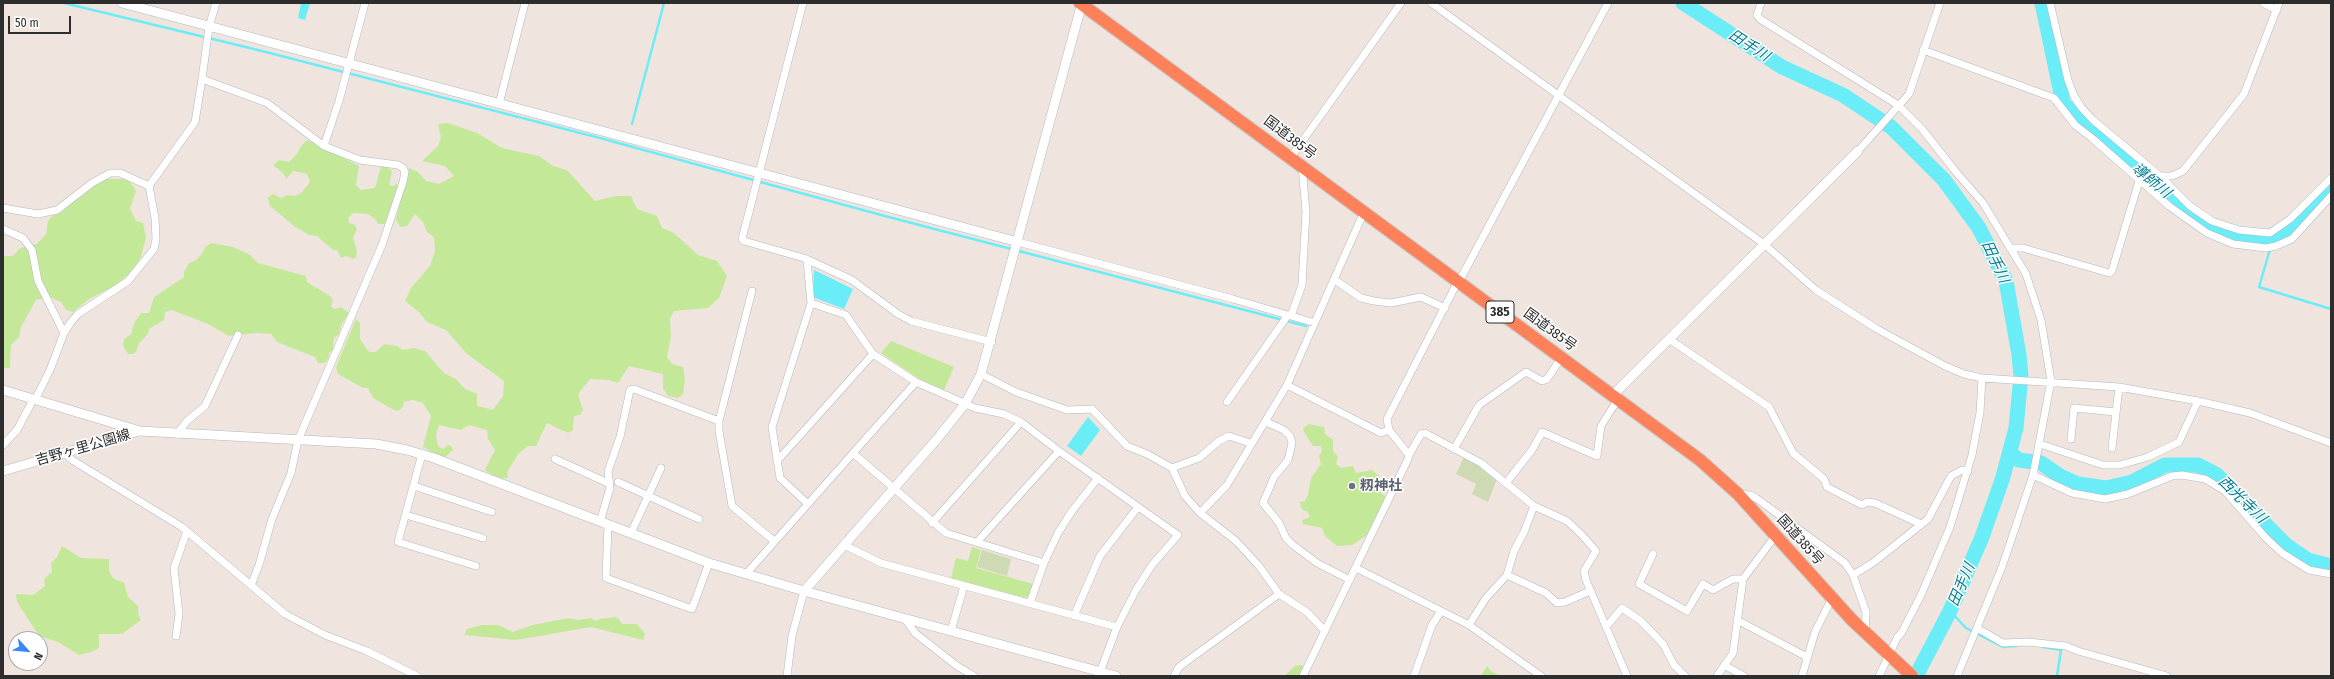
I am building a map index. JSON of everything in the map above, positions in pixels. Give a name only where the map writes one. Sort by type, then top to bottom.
[{"type":"highway","name":"国道385号","points":[[1081,3],[1700,460],[1738,494],[1866,634],[1912,676]]},
{"type":"street","points":[[122,3],[349,65],[1018,242],[1315,323]]},
{"type":"street","points":[[3,445],[17,430],[50,370],[64,333],[78,314],[114,292],[128,281],[154,248],[156,239],[149,186],[195,122],[209,27],[216,3]]},
{"type":"street","points":[[324,146],[366,3]]},
{"type":"street","points":[[499,104],[525,3]]},
{"type":"street","points":[[803,3],[742,239],[744,241],[807,260],[852,280],[898,314],[911,321],[992,342]]},
{"type":"street","points":[[786,676],[792,636],[804,591],[965,404],[982,374],[992,342],[1081,3]]},
{"type":"street","points":[[1291,157],[1401,3]]},
{"type":"street","points":[[1431,3],[1764,244],[1816,290],[1877,329],[1945,366],[1964,374],[1984,378],[2048,381],[2119,387],[2198,401],[2250,413],[2331,443]]},
{"type":"street","points":[[1408,455],[1389,430],[1387,419],[1458,281],[1608,3]]},
{"type":"street","points":[[1761,3],[1757,14],[1760,19],[1898,105],[1922,129],[1983,203],[2026,274],[2041,320],[2048,381],[2038,454],[2033,474],[2002,568],[1957,676]]},
{"type":"street","points":[[1506,483],[1532,450],[1542,432],[1597,456],[1600,426],[1616,397],[1669,338],[1858,151],[1909,94],[1940,3]]},
{"type":"street","points":[[2050,3],[2074,96],[2093,120],[2153,172],[2160,176],[2190,206],[2212,221],[2240,230],[2270,233],[2290,219],[2331,178]]},
{"type":"street","points":[[2160,176],[2172,176],[2183,171],[2241,99],[2251,79],[2278,6],[2263,3]]},
{"type":"street","points":[[1923,50],[2054,98],[2075,125],[2139,180],[2206,233],[2233,244],[2266,248],[2276,246],[2292,239],[2304,228],[2331,196]]},
{"type":"street","points":[[202,79],[267,103],[324,146],[360,160],[398,165],[405,172],[382,245],[298,440],[290,473],[272,519],[252,584]]},
{"type":"street","points":[[1227,402],[1289,315],[1302,285],[1306,212],[1302,166]]},
{"type":"street","points":[[2010,248],[2024,248],[2109,273],[2112,271],[2139,180],[2153,172]]},
{"type":"street","points":[[3,208],[38,214],[57,210],[92,183],[110,173],[120,173],[149,186]]},
{"type":"street","points":[[1200,513],[1227,485],[1250,443],[1266,422],[1287,385],[1364,212]]},
{"type":"street","points":[[3,229],[23,238],[32,250],[38,281],[64,333]]},
{"type":"street","points":[[807,260],[811,303],[772,427],[780,478],[808,504]]},
{"type":"street","points":[[1335,280],[1361,298],[1391,304],[1421,297],[1445,308]]},
{"type":"street","points":[[752,291],[718,421],[732,506],[774,541]]},
{"type":"street","points":[[811,303],[846,314],[872,354],[916,382],[975,408],[1004,414],[1021,422],[1059,451],[1178,535],[1152,565],[1117,627],[1100,672]]},
{"type":"street","points":[[177,434],[187,421],[205,406],[238,335]]},
{"type":"street","points":[[1669,338],[1769,407],[1793,452],[1824,479],[1827,488],[1862,506],[1867,502],[1876,503],[1921,524]]},
{"type":"street","points":[[777,461],[872,354]]},
{"type":"street","points":[[1454,449],[1479,405],[1526,372],[1542,381],[1547,379],[1562,357]]},
{"type":"street","points":[[982,374],[1016,392],[1067,410],[1092,409],[1127,446],[1147,454],[1172,468],[1185,496],[1200,513],[1236,542],[1258,566],[1279,594],[1307,612],[1325,631]]},
{"type":"street","points":[[1879,676],[1936,561],[1950,527],[1968,471],[1980,413],[1984,378]]},
{"type":"street","points":[[746,574],[774,541],[854,454],[916,382]]},
{"type":"street","points":[[1287,385],[1381,433],[1389,430]]},
{"type":"street","points":[[2112,448],[2119,387]]},
{"type":"street","points":[[709,563],[692,609],[606,578],[604,523],[610,488],[608,483],[608,471],[620,437],[630,390],[634,389],[718,421]]},
{"type":"street","name":"吉野ヶ里公園線","points":[[3,390],[140,431]]},
{"type":"street","points":[[2040,444],[2103,465],[2120,465],[2148,458],[2179,442],[2198,401]]},
{"type":"street","points":[[2071,439],[2074,408],[2116,412]]},
{"type":"street","points":[[932,523],[1021,422]]},
{"type":"street","points":[[1266,422],[1284,430],[1290,436],[1292,443],[1288,460],[1274,477],[1263,504],[1279,523],[1286,538],[1293,545],[1317,562],[1350,580]]},
{"type":"street","points":[[140,431],[376,444],[422,454],[709,563],[804,591],[1116,676]]},
{"type":"street","name":"吉野ヶ里公園線","points":[[3,471],[140,431]]},
{"type":"street","points":[[1303,676],[1408,459],[1408,455],[1421,434],[1425,433],[1482,463],[1534,506],[1567,521],[1596,551],[1584,571],[1590,591],[1627,676]]},
{"type":"street","points":[[1172,468],[1199,458],[1219,441],[1229,436],[1250,443]]},
{"type":"street","points":[[977,542],[1059,451]]},
{"type":"street","points":[[64,452],[72,460],[125,490],[187,531],[252,584],[285,614],[325,635],[366,651],[417,676]]},
{"type":"street","points":[[422,454],[398,542],[476,566]]},
{"type":"street","points":[[854,454],[932,523],[955,537],[977,542],[1044,563]]},
{"type":"street","points":[[555,459],[608,483]]},
{"type":"street","points":[[631,533],[661,468]]},
{"type":"street","points":[[1853,575],[1879,558],[1921,524],[1933,512],[1951,476],[1962,470],[1968,471]]},
{"type":"street","points":[[2033,474],[2072,493],[2105,499],[2128,494],[2172,476],[2182,474],[2205,479],[2225,491],[2265,537],[2282,553],[2308,570],[2331,574]]},
{"type":"street","points":[[1030,604],[1044,563],[1058,533],[1072,511],[1098,478]]},
{"type":"street","points":[[618,482],[699,520]]},
{"type":"street","points":[[414,486],[492,512]]},
{"type":"street","points":[[1738,494],[1750,495],[1756,498],[1845,563],[1853,575],[1866,612],[1866,634]]},
{"type":"street","points":[[1470,625],[1486,598],[1507,575],[1514,551],[1524,532],[1534,506]]},
{"type":"street","points":[[1074,616],[1100,556],[1138,507]]},
{"type":"street","points":[[406,515],[483,538]]},
{"type":"street","points":[[176,636],[179,614],[174,568],[187,531]]},
{"type":"street","points":[[1717,676],[1733,653],[1743,579],[1776,535]]},
{"type":"street","points":[[844,545],[881,563],[1117,627]]},
{"type":"street","points":[[1653,554],[1639,584],[1687,611],[1703,584],[1713,590],[1733,579],[1743,579]]},
{"type":"street","points":[[1356,568],[1470,625],[1541,676]]},
{"type":"street","points":[[1507,575],[1546,593],[1557,603],[1564,602],[1590,591]]},
{"type":"street","points":[[951,631],[964,586]]},
{"type":"street","points":[[1174,676],[1179,667],[1279,594]]},
{"type":"street","points":[[1802,676],[1815,632],[1832,598]]},
{"type":"street","points":[[1606,627],[1622,608],[1641,621],[1663,644],[1674,665],[1685,676]]},
{"type":"street","points":[[1414,676],[1432,625],[1441,611]]},
{"type":"street","points":[[905,619],[915,633],[957,666],[974,676]]},
{"type":"street","points":[[1737,620],[1807,657]]},
{"type":"street","points":[[1977,628],[2003,643],[2028,642],[2066,646],[2078,651],[2167,676]]},
{"type":"street","points":[[1724,665],[1744,676]]},
{"type":"green space","points":[[448,123],[477,133],[502,148],[539,156],[553,166],[567,170],[595,201],[616,196],[631,196],[637,209],[657,216],[662,228],[674,233],[698,255],[717,261],[727,276],[719,298],[708,308],[674,311],[670,319],[671,336],[667,357],[672,364],[683,367],[685,379],[683,394],[678,398],[668,396],[663,388],[663,374],[629,366],[618,383],[609,380],[590,379],[578,394],[583,410],[580,415],[574,416],[573,430],[568,433],[547,423],[536,446],[528,446],[519,453],[507,472],[508,478],[498,479],[485,470],[495,450],[488,439],[487,430],[469,425],[461,430],[439,425],[436,435],[438,446],[443,449],[448,445],[451,446],[453,450],[445,457],[440,456],[423,447],[431,416],[423,403],[413,400],[404,402],[403,407],[398,411],[392,409],[373,398],[368,388],[363,388],[338,374],[336,367],[356,319],[360,323],[360,339],[369,352],[376,352],[384,344],[397,346],[403,350],[414,348],[425,351],[444,373],[456,379],[465,389],[477,394],[477,406],[493,410],[503,396],[504,381],[467,354],[446,330],[427,322],[420,313],[405,301],[411,288],[430,266],[435,251],[434,237],[427,232],[423,222],[415,214],[407,226],[400,227],[396,219],[409,168],[418,172],[426,181],[439,184],[454,176],[445,166],[422,161],[438,146],[441,138],[438,124]]},
{"type":"green space","points":[[307,140],[359,166],[356,185],[361,190],[375,188],[381,167],[388,167],[392,171],[389,185],[394,186],[397,183],[398,188],[386,224],[378,224],[375,219],[368,214],[353,213],[348,218],[349,223],[354,224],[357,229],[353,238],[357,251],[354,259],[346,256],[341,258],[337,250],[333,250],[317,236],[309,235],[294,226],[270,206],[268,197],[273,194],[281,198],[287,195],[295,196],[301,193],[310,182],[307,174],[293,171],[286,179],[284,174],[273,165],[279,160],[289,162]]},
{"type":"green space","points":[[105,179],[123,179],[130,182],[136,191],[130,209],[136,221],[143,223],[146,237],[141,257],[132,271],[116,285],[89,299],[73,312],[66,310],[61,302],[50,297],[36,300],[21,327],[19,337],[11,345],[10,368],[3,368],[3,256],[13,256],[20,248],[37,244],[46,234],[48,221],[52,216],[62,212],[80,195]]},
{"type":"green space","points":[[211,243],[233,247],[250,255],[258,263],[306,276],[307,282],[330,296],[333,300],[331,306],[334,309],[341,307],[349,313],[341,325],[339,334],[334,338],[333,350],[329,353],[328,359],[324,363],[318,363],[315,357],[277,342],[271,334],[257,333],[229,336],[208,324],[172,310],[165,312],[164,320],[149,329],[148,334],[139,343],[136,352],[133,354],[128,354],[123,345],[124,339],[131,334],[134,323],[141,313],[149,313],[154,297],[184,277],[184,272],[189,263],[196,260],[202,254],[205,247]]},
{"type":"green space","points":[[891,341],[954,367],[944,390],[918,378],[881,353]]},
{"type":"green space","points":[[1309,424],[1324,427],[1325,434],[1333,440],[1333,451],[1338,457],[1336,464],[1341,468],[1353,466],[1356,473],[1372,470],[1380,477],[1377,484],[1380,487],[1379,491],[1385,496],[1384,500],[1367,535],[1352,545],[1337,546],[1325,536],[1322,528],[1303,524],[1302,520],[1310,517],[1307,511],[1302,510],[1300,502],[1305,501],[1311,478],[1321,464],[1319,456],[1322,451],[1321,446],[1313,446],[1304,432],[1303,428]]},
{"type":"green space","points":[[1464,457],[1484,468],[1497,479],[1488,502],[1472,494],[1476,484],[1456,474]]},
{"type":"green space","points":[[62,546],[81,558],[109,559],[109,571],[113,578],[124,583],[128,597],[138,606],[138,613],[141,620],[122,634],[99,634],[99,648],[79,655],[58,642],[48,639],[48,631],[36,631],[17,602],[16,594],[33,595],[45,586],[44,579],[52,572],[51,563],[57,557]]},
{"type":"green space","points":[[972,547],[981,550],[976,568],[1033,584],[1030,595],[1025,598],[951,578],[956,558],[968,561]]},
{"type":"green space","points":[[982,550],[1011,559],[1007,576],[977,567]]},
{"type":"green space","points":[[569,618],[578,620],[591,618],[596,621],[599,619],[618,618],[622,624],[637,624],[645,634],[643,640],[591,627],[516,640],[464,635],[467,629],[482,625],[498,625],[513,632],[532,625]]},
{"type":"green space","points":[[1295,666],[1304,666],[1299,676],[1284,676]]},
{"type":"green space","points":[[1487,666],[1492,672],[1502,676],[1481,676]]},
{"type":"water","points":[[301,3],[310,3],[305,20],[298,18]]},
{"type":"water","points":[[814,270],[853,289],[844,309],[813,297]]},
{"type":"water","points":[[1088,417],[1100,430],[1081,456],[1067,446]]},
{"type":"waterway","points":[[64,3],[262,51],[600,138],[881,215],[1306,326]]},
{"type":"waterway","points":[[632,124],[664,3]]},
{"type":"waterway","name":"田手川","points":[[1683,3],[1782,67],[1843,95],[1891,127],[1944,180],[1979,228],[2006,281],[2019,355],[2021,376],[2016,428],[2003,477],[1982,537],[1950,611],[1916,676]]},
{"type":"waterway","name":"導師川","points":[[2042,3],[2063,103],[2079,121],[2149,181],[2213,230],[2241,241],[2273,239],[2290,228],[2313,202],[2331,187]]},
{"type":"waterway","points":[[2273,239],[2259,287],[2331,309]]},
{"type":"waterway","name":"西光寺川","points":[[2011,454],[2019,460],[2041,463],[2060,476],[2078,484],[2106,488],[2132,482],[2165,465],[2198,465],[2217,475],[2285,544],[2308,560],[2331,566]]},
{"type":"waterway","points":[[1950,611],[1966,628],[2003,647],[2016,646]]},
{"type":"waterway","points":[[2043,647],[2061,650],[2057,676]]},
{"type":"place","name":"籾神社","points":[[1352,486]]}]
